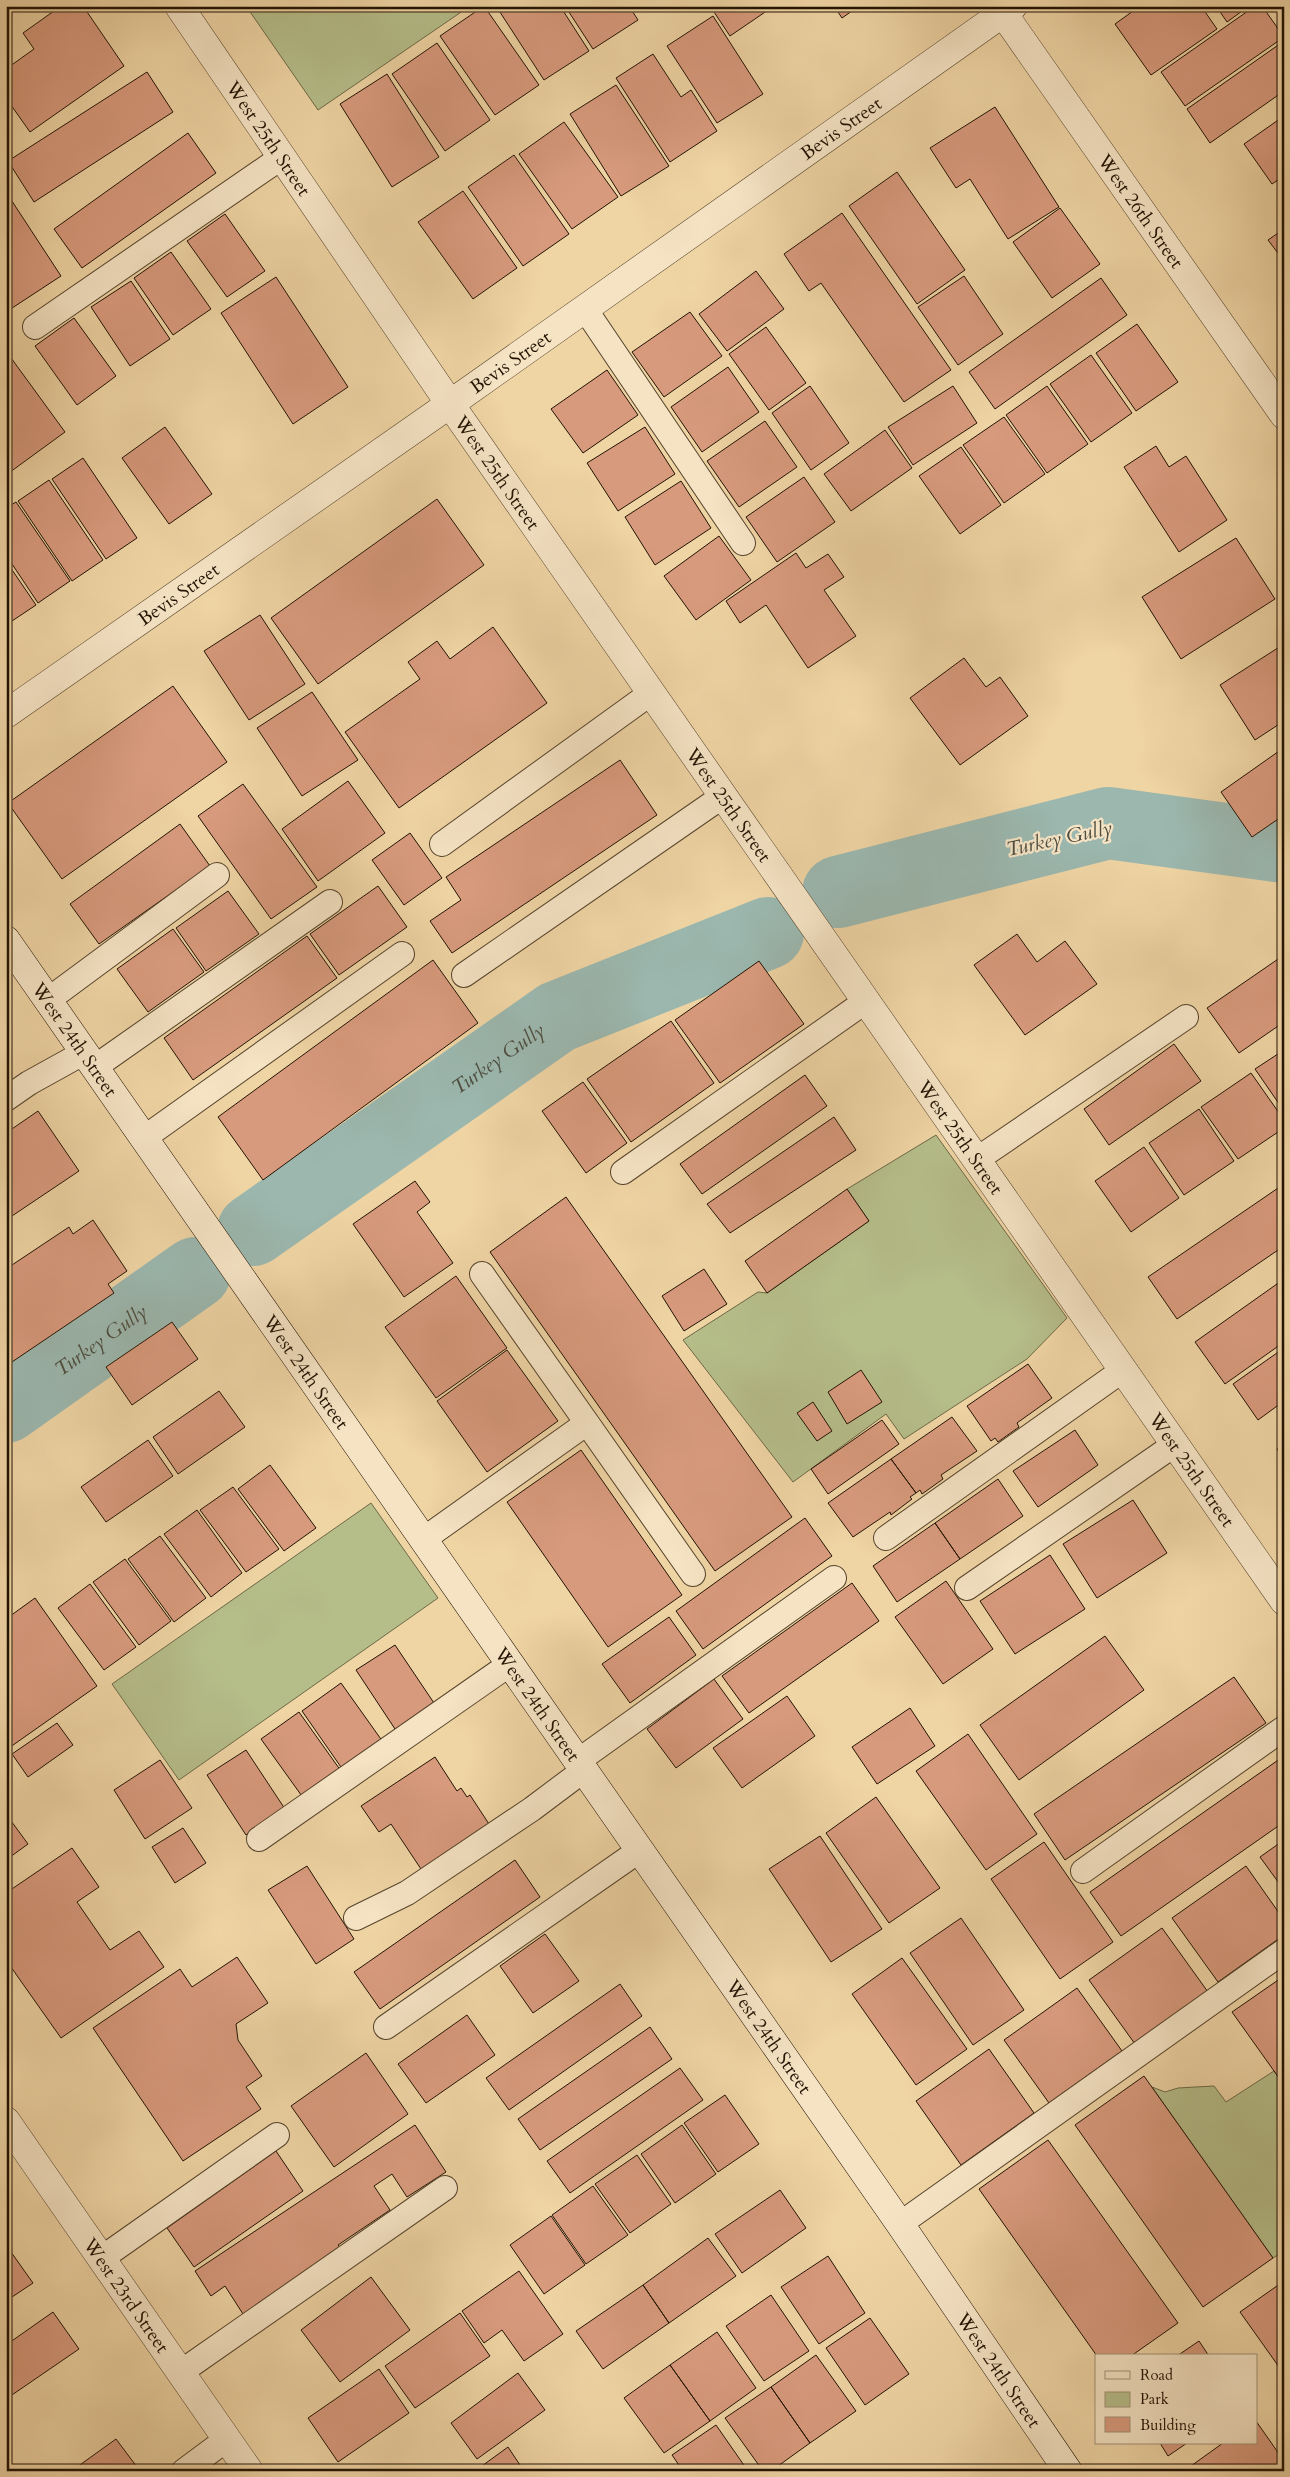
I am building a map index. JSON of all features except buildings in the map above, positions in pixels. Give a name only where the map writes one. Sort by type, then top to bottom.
[{"type":"street","name":"West 25th Street","points":[[179,6],[450,404],[1284,1601]]},
{"type":"street","name":"Bevis Street","points":[[6,714],[585,309],[1005,9]]},
{"type":"street","name":"West 26th Street","points":[[1005,9],[1284,415]]},
{"type":"street","name":"West 24th Street","points":[[6,940],[900,2224],[1068,2471]]},
{"type":"street","name":"West 23rd Street","points":[[6,2121],[227,2439],[242,2468]]},
{"type":"lane","points":[[35,327],[282,158]]},
{"type":"lane","points":[[585,309],[743,543]]},
{"type":"lane","points":[[442,844],[651,693]]},
{"type":"lane","points":[[464,975],[723,796]]},
{"type":"lane","points":[[48,1000],[217,875]]},
{"type":"lane","points":[[6,1099],[29,1083],[90,1060],[330,902]]},
{"type":"lane","points":[[144,1138],[402,954]]},
{"type":"lane","points":[[623,1172],[866,1001]]},
{"type":"lane","points":[[976,1160],[1186,1017]]},
{"type":"lane","points":[[482,1274],[693,1574]]},
{"type":"lane","points":[[886,1538],[1123,1370]]},
{"type":"lane","points":[[424,1540],[587,1422]]},
{"type":"lane","points":[[967,1588],[1174,1445]]},
{"type":"lane","points":[[356,1918],[407,1893],[532,1809],[581,1765],[834,1578]]},
{"type":"lane","points":[[259,1839],[510,1664]]},
{"type":"lane","points":[[1083,1871],[1284,1728]]},
{"type":"lane","points":[[386,2027],[640,1850]]},
{"type":"lane","points":[[900,2224],[1284,1951]]},
{"type":"lane","points":[[102,2258],[277,2135]]},
{"type":"lane","points":[[181,2372],[445,2188]]},
{"type":"lane","points":[[184,2471],[227,2439]]},
{"type":"green space","points":[[246,6],[470,6],[318,110]]},
{"type":"green space","points":[[936,1135],[1067,1318],[1027,1359],[904,1439],[886,1414],[793,1482],[683,1340],[758,1292],[767,1293],[869,1221],[847,1189]]},
{"type":"green space","points":[[371,1503],[438,1598],[179,1780],[112,1684]]},
{"type":"green space","points":[[1274,2071],[1284,2085],[1284,2251],[1273,2258],[1152,2087],[1165,2092],[1178,2088],[1214,2086],[1226,2102]]},
{"type":"waterway","name":"Turkey Gully","points":[[838,892],[1108,823],[1284,847]]},
{"type":"waterway","name":"Turkey Gully","points":[[253,1230],[557,1017],[768,933]]},
{"type":"waterway","name":"Turkey Gully","points":[[6,1407],[195,1273]]}]
